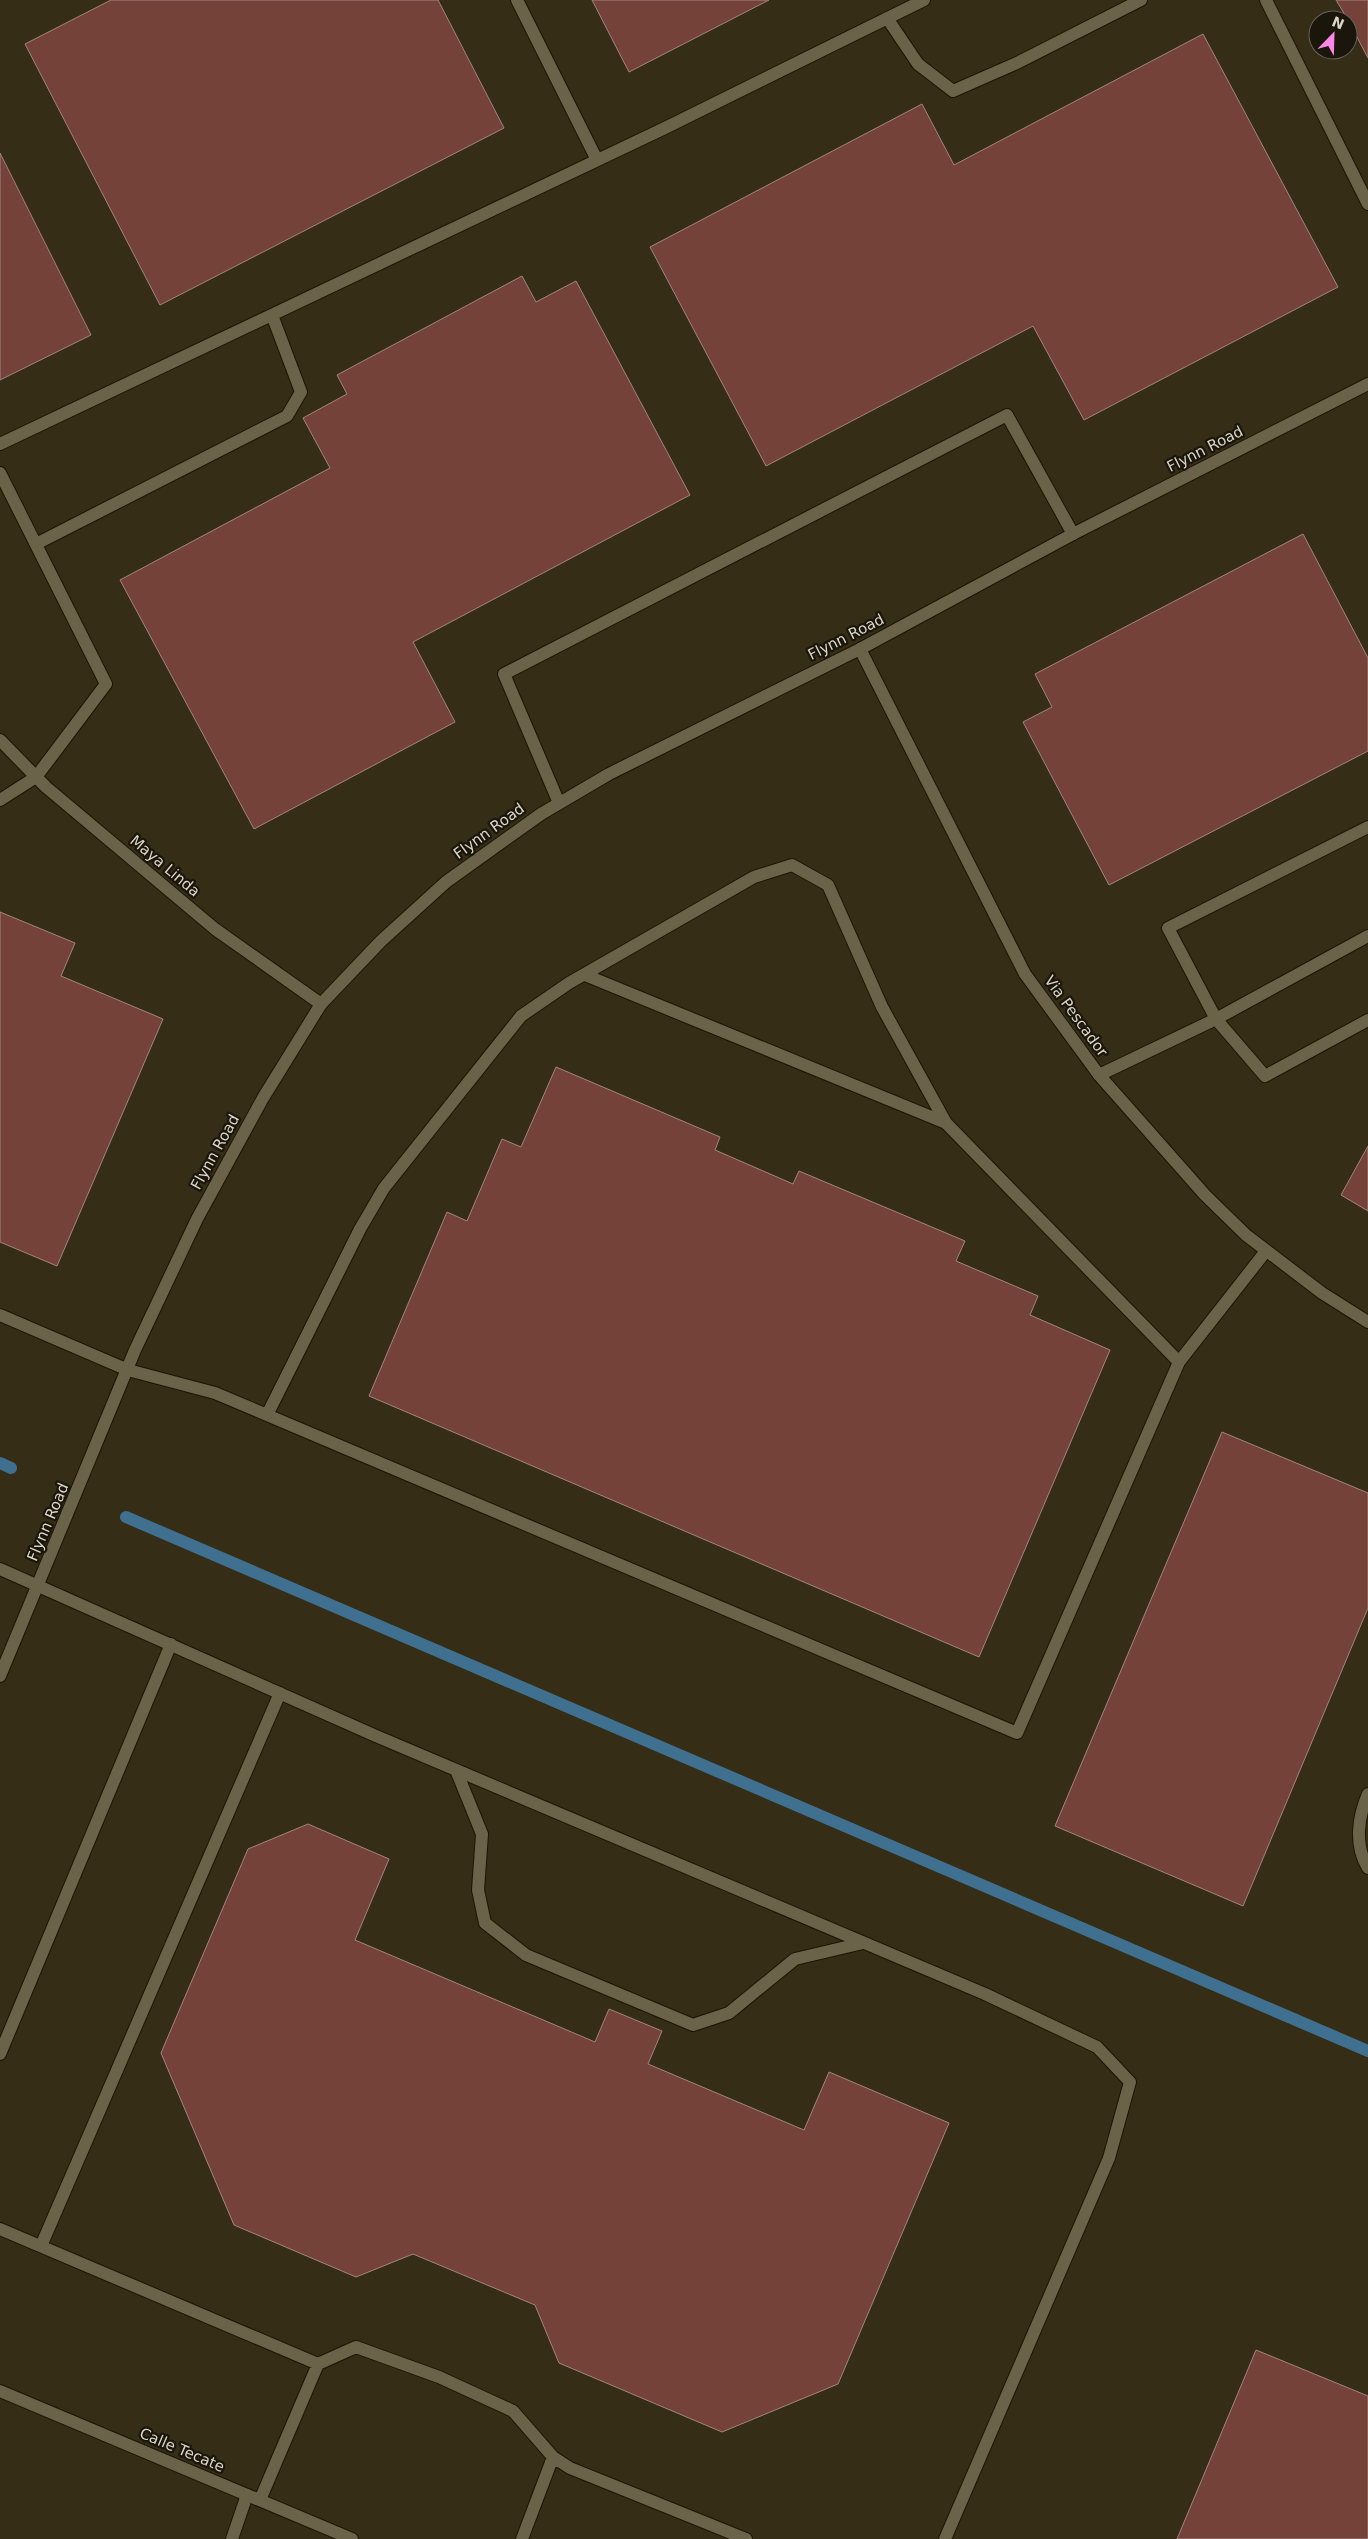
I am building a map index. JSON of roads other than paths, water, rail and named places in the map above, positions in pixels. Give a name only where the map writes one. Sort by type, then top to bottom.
[{"type":"main road","points":[[517,0],[597,160]]},
{"type":"main road","points":[[0,444],[597,160],[924,0]]},
{"type":"main road","points":[[887,18],[918,64],[953,91],[1017,63],[1141,0]]},
{"type":"main road","points":[[1266,0],[1368,204]]},
{"type":"main road","points":[[36,544],[287,416],[301,392],[272,315]]},
{"type":"main road","name":"Flynn Road","points":[[0,1676],[128,1370],[196,1219],[263,1098],[321,1004],[381,941],[446,882],[559,803],[609,774],[860,649],[1074,534],[1368,384]]},
{"type":"main road","points":[[559,803],[504,674],[1007,415],[1074,534]]},
{"type":"main road","points":[[0,473],[106,684],[36,777],[0,800]]},
{"type":"main road","name":"Via Pescador","points":[[860,649],[1025,974],[1099,1075],[1205,1195],[1246,1235],[1322,1293],[1368,1322]]},
{"type":"main road","name":"Maya Linda","points":[[0,740],[36,777],[215,929],[321,1004]]},
{"type":"main road","points":[[1368,827],[1168,928],[1216,1019],[1264,1076],[1368,1020]]},
{"type":"main road","points":[[267,1415],[360,1229],[384,1188],[521,1016],[585,974],[754,877],[792,865],[828,885],[882,1007],[946,1123],[1179,1362]]},
{"type":"main road","points":[[1099,1075],[1216,1019],[1368,936]]},
{"type":"main road","points":[[585,974],[946,1123]]},
{"type":"main road","points":[[0,1315],[128,1370],[215,1394],[267,1415],[1017,1733],[1179,1362],[1266,1251]]},
{"type":"main road","points":[[0,1569],[456,1770],[984,1994],[1097,2047],[1130,2082],[1109,2158],[945,2539]]},
{"type":"main road","points":[[0,2054],[170,1644]]},
{"type":"main road","points":[[41,2246],[280,1693]]},
{"type":"main road","points":[[456,1770],[482,1834],[478,1890],[484,1923],[526,1954],[535,1958],[693,2025],[729,2013],[795,1959],[863,1943]]},
{"type":"main road","points":[[1368,1794],[1362,1807],[1358,1837],[1368,1868]]},
{"type":"main road","points":[[0,2229],[318,2364]]},
{"type":"main road","points":[[260,2500],[318,2364],[356,2347],[439,2377],[513,2411],[553,2457],[570,2468],[746,2539]]},
{"type":"main road","name":"Calle Tecate","points":[[0,2391],[352,2539]]},
{"type":"main road","points":[[522,2539],[553,2457]]},
{"type":"main road","points":[[232,2539],[247,2495]]},
{"type":"waterway","points":[[0,1463],[11,1468]]},
{"type":"waterway","points":[[126,1517],[1368,2051]]}]
